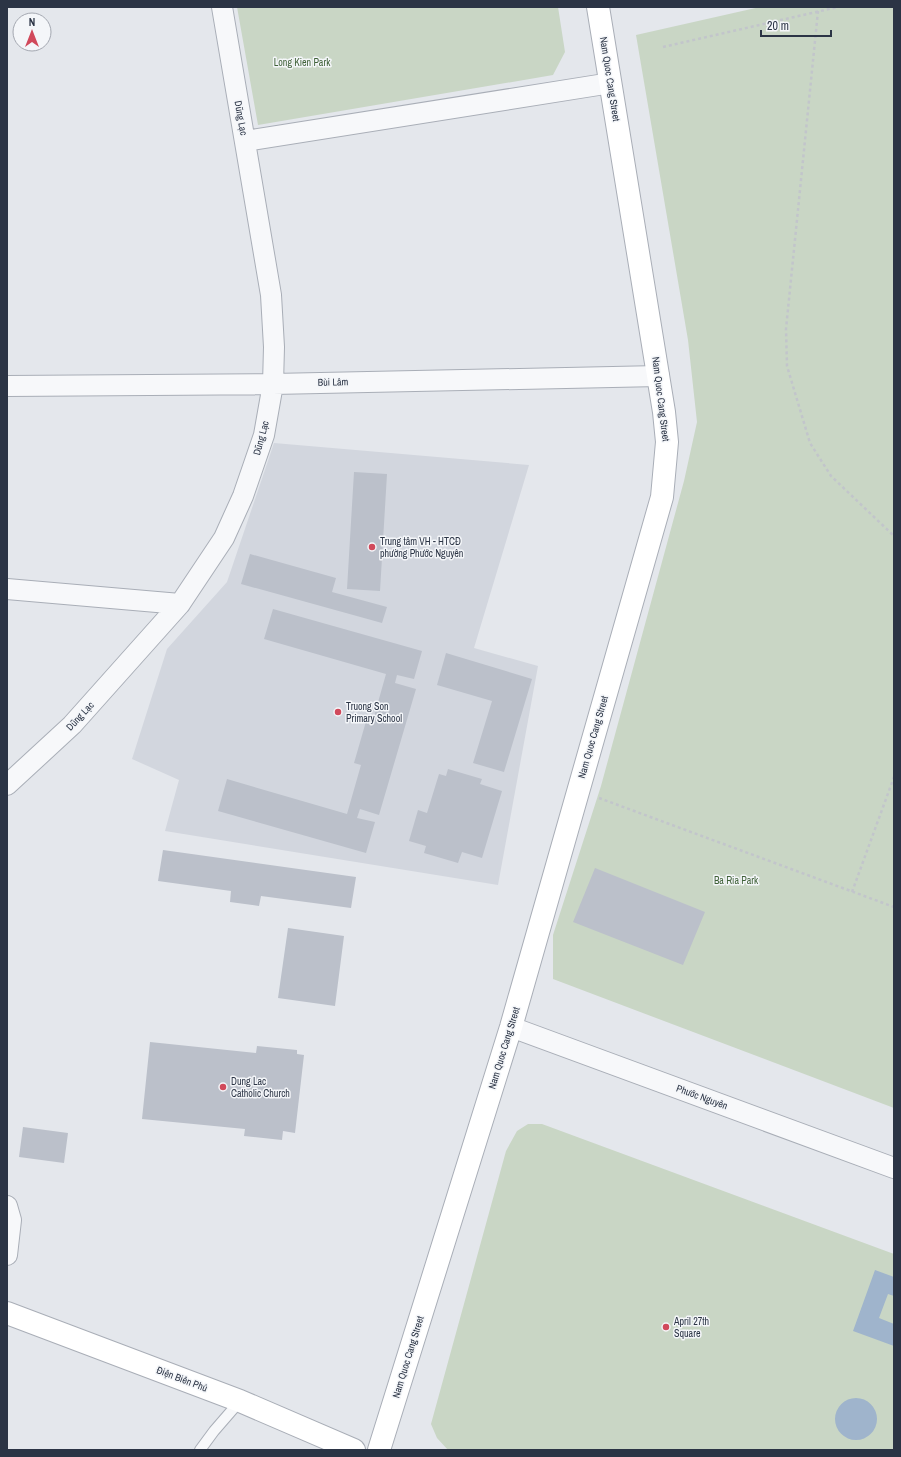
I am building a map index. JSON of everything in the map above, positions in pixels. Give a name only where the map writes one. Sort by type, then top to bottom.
[{"type":"street","name":"Dũng Lạc","points":[[7,785],[72,725],[180,604],[224,538],[243,496],[264,434],[273,384],[274,347],[271,295],[222,7]]},
{"type":"street","name":"Nam Quoc Cang Street","points":[[379,1450],[510,1027],[662,497],[668,442],[659,376],[598,7]]},
{"type":"street","points":[[245,141],[611,83]]},
{"type":"street","name":"Bùi Lâm","points":[[7,386],[273,384],[659,376]]},
{"type":"street","points":[[7,589],[180,604]]},
{"type":"street","name":"Phước Nguyên","points":[[510,1027],[894,1168]]},
{"type":"street","points":[[7,1206],[11,1220],[7,1255]]},
{"type":"street","name":"Điện Biên Phủ","points":[[7,1313],[240,1401],[354,1450]]},
{"type":"lane","points":[[200,1450],[240,1401]]},
{"type":"path","points":[[663,48],[838,7]]},
{"type":"path","points":[[818,12],[786,329],[787,366],[810,443],[831,476],[894,536]]},
{"type":"path","points":[[852,892],[894,777]]},
{"type":"path","points":[[578,790],[894,907]]},
{"type":"shaded area","name":"Truong Son Primary School","points":[[274,443],[529,465],[474,648],[538,666],[498,885],[165,831],[179,780],[132,759],[167,649],[227,582]]},
{"type":"green space","name":"Long Kien Park","points":[[237,7],[558,7],[565,52],[553,75],[258,125]]},
{"type":"green space","name":"Ba Ria Park","points":[[760,7],[894,7],[894,1108],[553,979],[553,935],[601,786],[684,481],[697,422],[688,340],[636,35]]},
{"type":"green space","name":"April 27th Square","points":[[528,1124],[542,1124],[894,1254],[894,1450],[448,1450],[437,1438],[431,1424],[506,1151],[517,1131]]},
{"type":"water","points":[[875,1270],[894,1277],[894,1296],[888,1294],[879,1318],[894,1324],[894,1346],[853,1331]]},
{"type":"water","points":[[852,1398],[860,1398],[868,1401],[874,1407],[877,1419],[874,1431],[868,1437],[860,1440],[852,1440],[844,1437],[838,1431],[835,1423],[835,1415],[838,1407],[844,1401]]},
{"type":"building","points":[[354,472],[387,474],[380,591],[347,589]]},
{"type":"building","points":[[250,554],[336,578],[332,592],[387,607],[382,623],[241,584]]},
{"type":"building","points":[[273,609],[422,651],[414,679],[397,675],[395,683],[416,689],[379,815],[360,809],[357,818],[375,822],[366,853],[218,811],[227,779],[347,814],[361,765],[354,763],[367,718],[373,720],[386,674],[264,639]]},
{"type":"building","points":[[446,653],[532,679],[504,772],[473,763],[492,701],[437,685]]},
{"type":"building","points":[[448,769],[482,779],[480,784],[502,791],[482,858],[462,852],[458,863],[424,853],[426,846],[409,841],[418,810],[427,813],[439,774],[446,776]]},
{"type":"building","points":[[163,850],[356,877],[351,908],[261,896],[259,906],[230,902],[231,891],[158,881]]},
{"type":"building","points":[[595,868],[705,912],[683,965],[573,922]]},
{"type":"building","points":[[288,928],[344,936],[335,1006],[278,998]]},
{"type":"building","name":"Dung Lac Catholic Church","points":[[150,1042],[256,1053],[257,1046],[297,1050],[297,1054],[304,1055],[295,1133],[283,1131],[282,1140],[244,1136],[245,1129],[142,1119]]},
{"type":"building","points":[[23,1127],[68,1133],[64,1163],[19,1157]]},
{"type":"place","name":"Trung tâm VH - HTCĐ phường Phước Nguyên","points":[[372,547]]},
{"type":"place","name":"Truong Son Primary School","points":[[338,712]]},
{"type":"place","name":"Dung Lac Catholic Church","points":[[223,1087]]},
{"type":"place","name":"April 27th Square","points":[[666,1327]]}]
